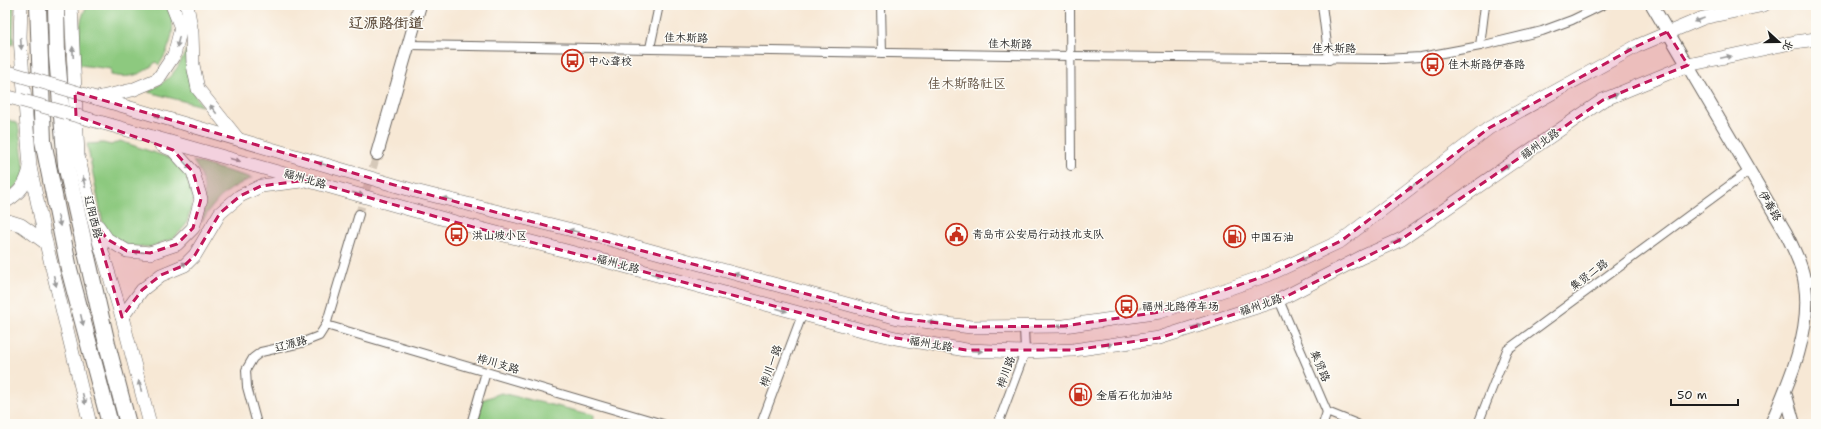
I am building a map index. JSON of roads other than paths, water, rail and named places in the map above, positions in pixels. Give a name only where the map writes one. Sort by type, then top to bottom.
[{"type":"highway","points":[[38,5],[43,141],[69,269],[110,424]]},
{"type":"highway","name":"辽阳西路","points":[[56,5],[66,165],[115,378],[128,424]]},
{"type":"main road","points":[[21,5],[20,38],[30,167],[46,243],[90,424]]},
{"type":"main road","points":[[96,98],[132,90],[158,79],[174,55],[181,28],[172,5]]},
{"type":"main road","points":[[187,5],[192,33],[193,65],[198,89],[238,139]]},
{"type":"main road","name":"福州北路","points":[[6,71],[415,191],[604,238],[898,318],[971,327],[1064,326],[1160,312],[1268,275],[1341,241],[1489,128],[1637,46],[1703,18],[1764,5]]},
{"type":"main road","name":"辽阳西路","points":[[72,9],[78,156],[93,219],[122,317],[150,424]]},
{"type":"main road","name":"福州北路","points":[[5,97],[104,123],[462,224],[605,261],[802,315],[896,338],[966,350],[1025,352],[1073,350],[1159,338],[1279,300],[1362,257],[1402,239],[1603,100],[1688,65],[1795,42],[1816,39]]},
{"type":"main road","points":[[93,219],[107,239],[127,251],[150,253],[177,244],[193,228],[201,199],[193,172],[173,150],[104,123]]},
{"type":"main road","points":[[5,202],[23,189],[28,179],[30,167]]},
{"type":"main road","points":[[122,317],[142,290],[161,275],[185,265],[195,255],[220,213],[240,196],[261,186],[307,180]]},
{"type":"main road","points":[[5,220],[21,224],[46,243]]},
{"type":"street","points":[[377,154],[420,5]]},
{"type":"street","points":[[650,48],[659,5]]},
{"type":"street","points":[[881,5],[882,53]]},
{"type":"street","points":[[1070,5],[1071,166]]},
{"type":"street","points":[[1322,5],[1329,60]]},
{"type":"street","points":[[1480,46],[1486,5]]},
{"type":"street","name":"佳木斯路","points":[[409,45],[1329,60],[1421,57],[1480,46],[1542,31],[1572,20],[1603,5]]},
{"type":"street","name":"伊春路","points":[[1652,5],[1786,233],[1799,261],[1811,281],[1807,301],[1805,328],[1785,392],[1771,424]]},
{"type":"street","name":"集贤二路","points":[[1478,424],[1507,350],[1749,170]]},
{"type":"street","name":"辽源路","points":[[257,424],[247,387],[246,370],[253,358],[261,352],[301,343],[319,336],[326,325],[359,214]]},
{"type":"street","name":"集贤路","points":[[1279,300],[1327,412]]},
{"type":"street","name":"桦川一路","points":[[761,424],[802,315]]},
{"type":"street","name":"桦川支路","points":[[326,325],[663,424]]},
{"type":"street","name":"桦川路","points":[[998,424],[1025,352],[1024,327]]},
{"type":"street","points":[[471,424],[486,372]]},
{"type":"street","points":[[1785,392],[1794,424]]},
{"type":"street","points":[[1323,424],[1327,412],[1357,424]]},
{"type":"tunnel","points":[[359,214],[377,154]]},
{"type":"place","name":"中心聋校","points":[[572,61]]},
{"type":"place","name":"佳木斯路伊春路","points":[[1433,64]]},
{"type":"place","name":"青岛市公安局行动技术支队","points":[[956,234]]},
{"type":"place","name":"洪山坡小区","points":[[456,235]]},
{"type":"place","name":"中国石油","points":[[1235,237]]},
{"type":"place","name":"福州北路停车场","points":[[1127,306]]},
{"type":"place","name":"金盾石化加油站","points":[[1081,395]]},
{"type":"district","name":"辽源路街道","points":[[386,23]]},
{"type":"district","name":"佳木斯路社区","points":[[967,83]]}]
